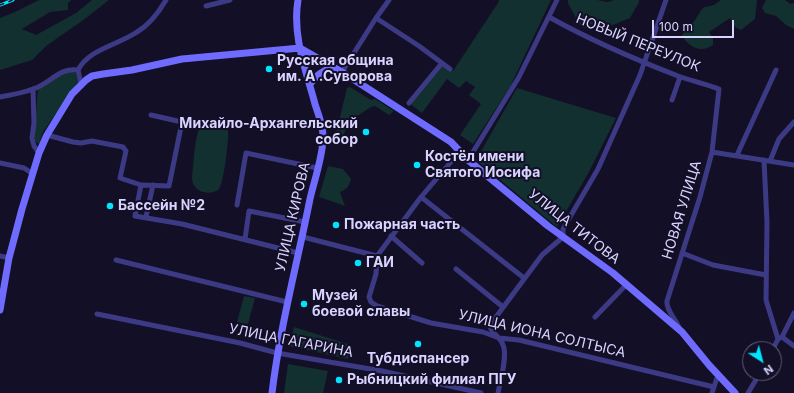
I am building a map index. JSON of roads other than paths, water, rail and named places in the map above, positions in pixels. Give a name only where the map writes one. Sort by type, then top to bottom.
[{"type":"street","points":[[81,84],[78,70],[88,57],[125,40],[139,31],[150,21],[166,0]]},
{"type":"street","points":[[206,6],[230,0]]},
{"type":"street","name":"УЛИЦА КИРОВА","points":[[272,393],[277,353],[287,302],[303,237],[323,137],[320,118],[296,30],[296,9],[298,0]]},
{"type":"street","points":[[342,72],[389,0]]},
{"type":"street","points":[[468,160],[519,77],[558,0]]},
{"type":"street","points":[[483,332],[490,327],[542,255],[563,237],[563,229],[598,169],[640,75],[666,0]]},
{"type":"street","name":"НОВЫЙ ПЕРЕУЛОК","points":[[549,17],[579,34],[644,62],[719,89]]},
{"type":"street","points":[[376,18],[419,46],[450,69]]},
{"type":"street","points":[[0,310],[9,258],[39,153],[47,134],[72,94],[81,84],[92,76],[132,70],[182,59],[300,48]]},
{"type":"street","name":"УЛИЦА ТИТОВА","points":[[300,48],[342,72],[451,142],[468,160],[563,237],[613,273],[682,332],[735,393]]},
{"type":"street","points":[[408,103],[442,63]]},
{"type":"street","points":[[310,84],[317,74],[333,67]]},
{"type":"street","points":[[0,97],[33,89],[63,71],[72,69],[78,70]]},
{"type":"street","points":[[737,155],[776,70]]},
{"type":"street","points":[[672,100],[680,76]]},
{"type":"street","points":[[33,89],[34,123],[32,138],[34,146],[39,153]]},
{"type":"street","name":"НОВАЯ УЛИЦА","points":[[682,332],[678,322],[667,306],[667,301],[700,198],[712,152],[719,89]]},
{"type":"street","points":[[47,134],[74,142],[81,143],[92,141],[123,147],[126,151],[120,178],[141,185],[169,186],[182,122],[151,115]]},
{"type":"street","points":[[770,161],[778,139],[794,122]]},
{"type":"street","points":[[303,237],[377,256],[421,197],[456,156],[459,149]]},
{"type":"street","points":[[712,152],[794,164]]},
{"type":"street","points":[[237,205],[246,153],[317,168]]},
{"type":"street","points":[[764,160],[767,223],[766,300],[780,338],[794,346]]},
{"type":"street","points":[[0,163],[24,168],[33,174]]},
{"type":"street","points":[[141,185],[135,216],[146,217],[245,239],[298,253]]},
{"type":"street","points":[[146,217],[153,185]]},
{"type":"street","points":[[421,197],[524,278]]},
{"type":"street","points":[[245,239],[249,211],[305,222]]},
{"type":"street","points":[[391,236],[422,262]]},
{"type":"street","points":[[682,253],[713,265],[766,275]]},
{"type":"street","points":[[0,256],[9,258]]},
{"type":"street","name":"УЛИЦА ИОНА СОЛТЫСА","points":[[377,256],[376,274],[369,297],[371,302],[377,306],[431,323],[483,332],[499,338],[519,340],[714,387]]},
{"type":"street","points":[[116,260],[171,272],[287,302]]},
{"type":"street","points":[[456,269],[503,307]]},
{"type":"street","points":[[595,317],[626,285]]},
{"type":"street","points":[[778,341],[794,313]]},
{"type":"street","name":"УЛИЦА ГАГАРИНА","points":[[97,314],[240,343],[277,353],[382,371],[481,393]]},
{"type":"street","points":[[490,327],[492,332],[499,338],[504,346],[498,393]]},
{"type":"street","points":[[712,393],[718,375]]},
{"type":"street","points":[[748,393],[755,381]]},
{"type":"railway","points":[[0,5],[13,0]]},
{"type":"place","name":"Русская община им. А .Суворова","points":[[269,69]]},
{"type":"place","name":"Михайло-Архангельский собор","points":[[366,132]]},
{"type":"place","name":"Костёл имени Святого Иосифа","points":[[417,165]]},
{"type":"place","name":"Бассейн №2","points":[[110,206]]},
{"type":"place","name":"Пожарная часть","points":[[336,225]]},
{"type":"place","name":"ГАИ","points":[[358,263]]},
{"type":"place","name":"Музей боевой славы","points":[[304,304]]},
{"type":"place","name":"Тубдиспансер","points":[[418,344]]},
{"type":"place","name":"Рыбницкий филиал ПГУ","points":[[339,380]]}]
